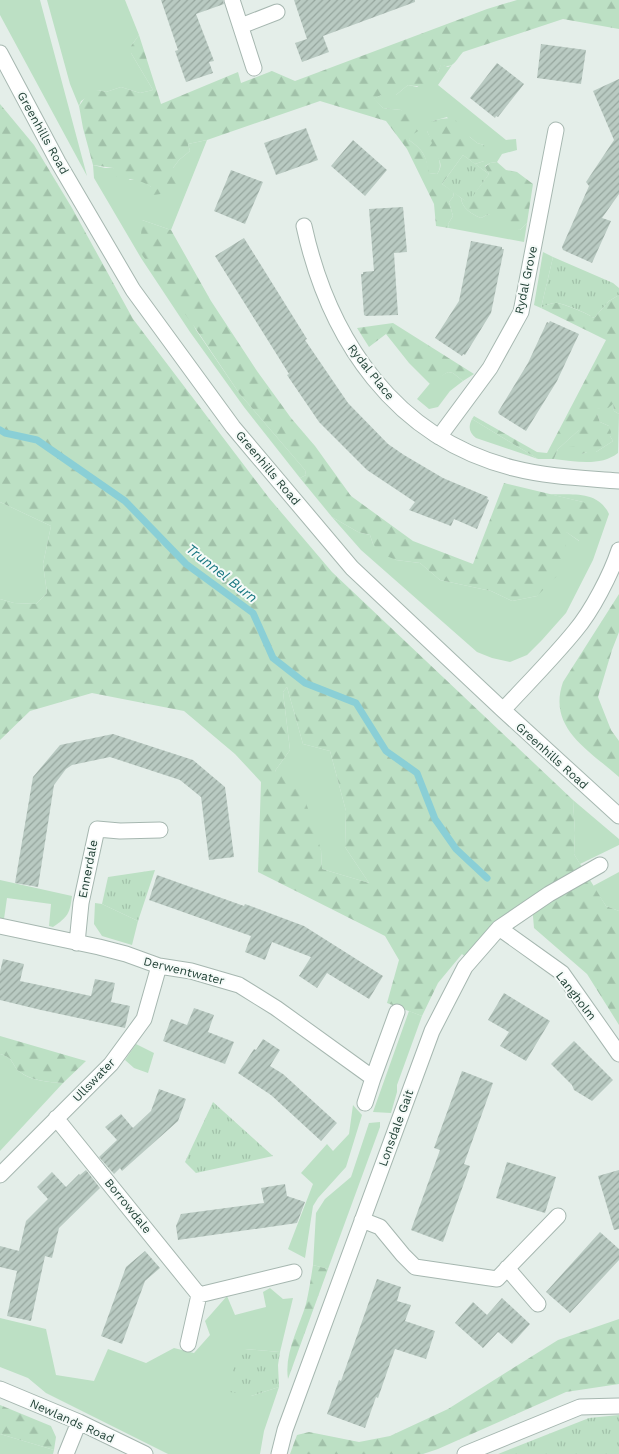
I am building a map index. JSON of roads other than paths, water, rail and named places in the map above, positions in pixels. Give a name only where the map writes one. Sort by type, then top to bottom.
[{"type":"street","points":[[232,0],[254,68]]},
{"type":"street","points":[[241,26],[277,12]]},
{"type":"street","name":"Greenhills Road","points":[[0,53],[58,162],[132,290],[233,427],[352,568],[619,816]]},
{"type":"street","name":"Rydal Grove","points":[[439,437],[490,368],[521,312],[556,130]]},
{"type":"street","name":"Rydal Place","points":[[304,226],[322,288],[346,340],[360,363],[377,384],[416,422],[439,437],[476,456],[512,468],[547,476],[619,481]]},
{"type":"street","points":[[503,710],[576,630],[604,584],[619,550]]},
{"type":"street","name":"Ennerdale","points":[[77,943],[82,903],[96,829],[120,831],[160,830]]},
{"type":"street","name":"Lonsdale Gait","points":[[279,1454],[288,1423],[432,1030],[465,967],[499,928],[538,901],[600,865]]},
{"type":"street","name":"Derwentwater","points":[[0,926],[126,954],[159,966],[191,971],[238,985],[276,1008],[374,1078]]},
{"type":"street","name":"Langholm","points":[[499,928],[562,973],[619,1054]]},
{"type":"street","name":"Ullswater","points":[[0,1175],[111,1064],[144,1019],[159,966]]},
{"type":"street","points":[[365,1103],[397,1012]]},
{"type":"street","name":"Borrowdale","points":[[56,1118],[199,1295]]},
{"type":"street","points":[[362,1220],[380,1227],[415,1267],[497,1279],[558,1216]]},
{"type":"street","points":[[507,1268],[538,1304]]},
{"type":"street","points":[[188,1344],[199,1295],[294,1272]]},
{"type":"street","name":"Newlands Road","points":[[0,1389],[79,1422],[145,1454]]},
{"type":"street","points":[[465,1454],[580,1407],[619,1406]]},
{"type":"street","points":[[66,1454],[79,1422]]},
{"type":"waterway","name":"Trunnel Burn","points":[[0,430],[5,433],[37,440],[125,501],[186,564],[253,613],[273,658],[305,683],[356,703],[386,751],[417,773],[435,819],[456,849],[487,878]]}]
